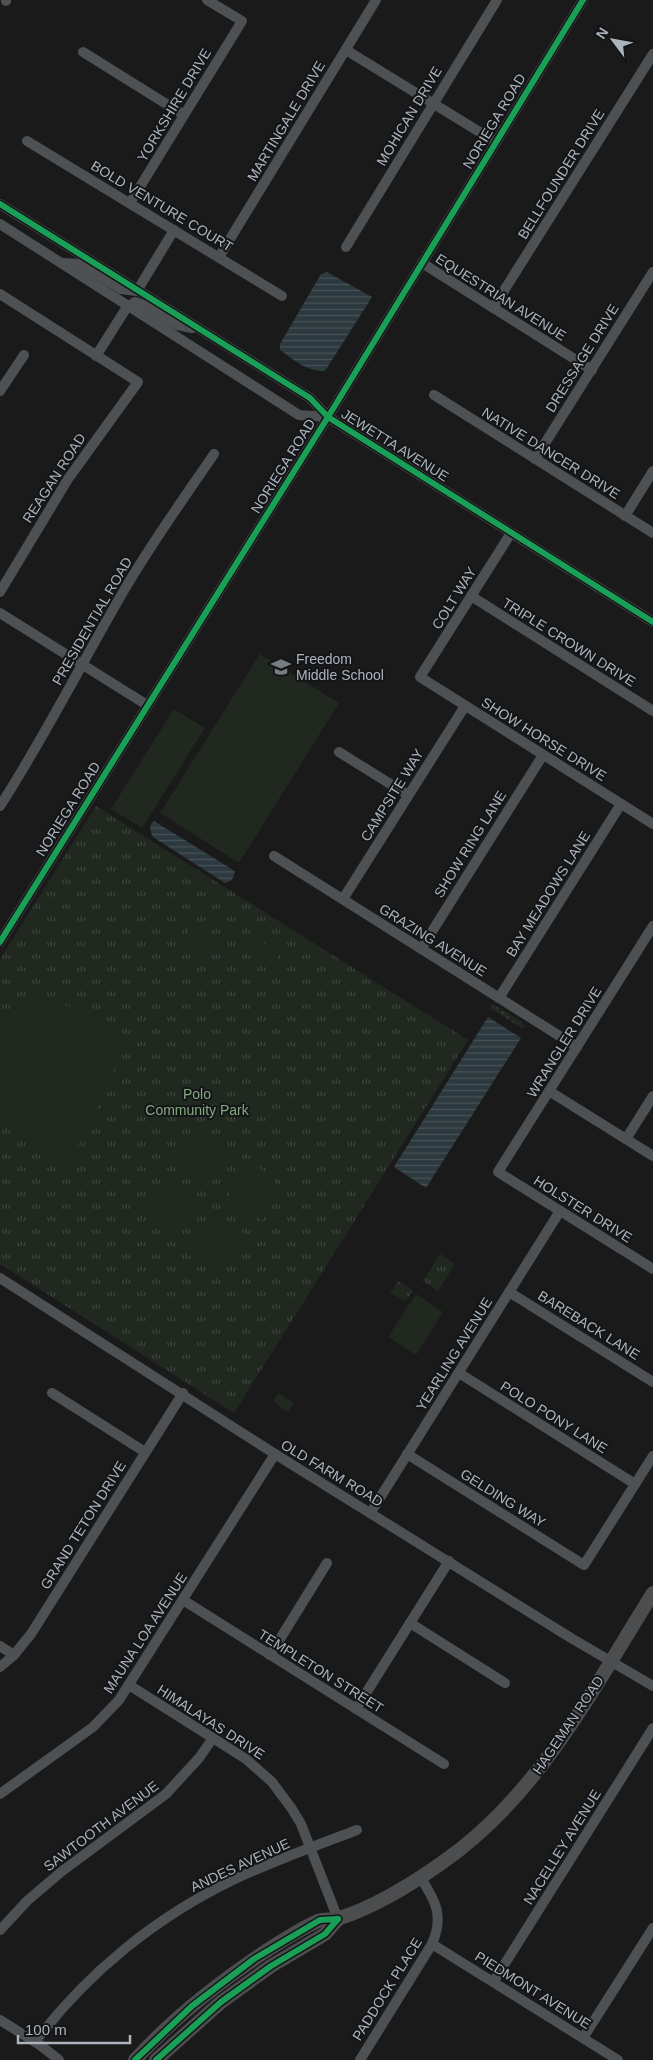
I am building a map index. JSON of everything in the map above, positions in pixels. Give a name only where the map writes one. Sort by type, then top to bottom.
[{"type":"main road","name":"HAGEMAN ROAD","points":[[135,2060],[192,2006],[254,1959],[320,1920],[338,1919],[376,1902],[420,1877],[471,1840],[521,1791],[560,1742],[653,1592]]},
{"type":"main road","name":"HAGEMAN ROAD","points":[[156,2060],[221,2002],[256,1975],[326,1934],[338,1919]]},
{"type":"street","name":"YORKSHIRE DRIVE","points":[[130,203],[242,21],[207,0]]},
{"type":"street","name":"MARTINGALE DRIVE","points":[[219,257],[376,0]]},
{"type":"street","name":"MOHICAN DRIVE","points":[[346,247],[497,0]]},
{"type":"street","name":"NORIEGA ROAD","points":[[0,942],[328,417],[583,0]]},
{"type":"street","points":[[346,50],[496,142]]},
{"type":"street","points":[[82,52],[184,115]]},
{"type":"street","name":"BELLFOUNDER DRIVE","points":[[493,308],[653,54]]},
{"type":"street","name":"BOLD VENTURE COURT","points":[[27,141],[282,296]]},
{"type":"street","name":"JEWETTA AVENUE","points":[[0,204],[310,398],[328,417],[653,622]]},
{"type":"street","name":"JEWETTA AVENUE","points":[[0,224],[127,307],[299,415],[328,417]]},
{"type":"street","points":[[61,263],[80,264],[121,289],[137,291],[174,230]]},
{"type":"street","name":"EQUESTRIAN AVENUE","points":[[422,263],[592,370]]},
{"type":"street","name":"DRESSAGE DRIVE","points":[[535,459],[653,272]]},
{"type":"street","points":[[0,294],[96,356],[127,307],[132,303],[138,303],[177,325],[198,329]]},
{"type":"street","points":[[0,391],[24,355]]},
{"type":"street","name":"REAGAN ROAD","points":[[0,592],[68,480],[138,382],[96,356]]},
{"type":"street","name":"NATIVE DANCER DRIVE","points":[[434,395],[653,534]]},
{"type":"street","name":"PRESIDENTIAL ROAD","points":[[0,806],[33,752],[127,585],[158,535],[214,454]]},
{"type":"street","points":[[625,516],[653,471]]},
{"type":"street","name":"COLT WAY","points":[[420,678],[511,533]]},
{"type":"street","name":"TRIPLE CROWN DRIVE","points":[[471,596],[653,711]]},
{"type":"street","points":[[0,613],[147,706]]},
{"type":"street","name":"SHOW HORSE DRIVE","points":[[420,678],[653,824]]},
{"type":"street","name":"CAMPSITE WAY","points":[[343,899],[465,706]]},
{"type":"street","points":[[339,752],[408,795]]},
{"type":"street","name":"SHOW RING LANE","points":[[421,948],[543,755]]},
{"type":"street","name":"BAY MEADOWS LANE","points":[[499,998],[621,804]]},
{"type":"street","name":"GRAZING AVENUE","points":[[274,856],[577,1047]]},
{"type":"street","name":"WRANGLER DRIVE","points":[[498,1172],[653,926]]},
{"type":"street","points":[[549,1091],[653,1156]]},
{"type":"street","points":[[626,1139],[653,1096]]},
{"type":"street","name":"HOLSTER DRIVE","points":[[498,1172],[653,1269]]},
{"type":"street","name":"YEARLING AVENUE","points":[[371,1512],[560,1211]]},
{"type":"street","name":"OLD FARM ROAD","points":[[0,1278],[275,1454],[653,1686]]},
{"type":"street","name":"BAREBACK LANE","points":[[510,1292],[653,1382]]},
{"type":"street","name":"POLO PONY LANE","points":[[458,1373],[635,1484]]},
{"type":"street","points":[[52,1393],[146,1452]]},
{"type":"street","name":"GRAND TETON DRIVE","points":[[0,1667],[14,1655],[31,1634],[182,1393]]},
{"type":"street","name":"MAUNA LOA AVENUE","points":[[0,1794],[93,1727],[114,1706],[130,1685],[275,1454]]},
{"type":"street","name":"GELDING WAY","points":[[407,1454],[584,1565],[635,1484]]},
{"type":"street","points":[[635,1484],[653,1456]]},
{"type":"street","points":[[356,1709],[449,1561]]},
{"type":"street","points":[[270,1655],[327,1564]]},
{"type":"street","name":"TEMPLETON STREET","points":[[183,1600],[444,1764]]},
{"type":"street","points":[[410,1623],[505,1683]]},
{"type":"street","points":[[0,1646],[14,1655]]},
{"type":"street","name":"HIMALAYAS DRIVE","points":[[130,1685],[246,1759],[272,1782],[292,1809],[310,1848],[338,1919]]},
{"type":"street","name":"NACELLEY AVENUE","points":[[494,1981],[653,1728]]},
{"type":"street","name":"SAWTOOTH AVENUE","points":[[0,1930],[28,1901],[61,1872],[166,1794],[183,1777],[213,1738]]},
{"type":"street","name":"ANDES AVENUE","points":[[35,2042],[86,1984],[131,1943],[163,1920],[233,1880],[356,1830]]},
{"type":"street","name":"PADDOCK PLACE","points":[[360,2060],[432,1944],[438,1926],[437,1911],[433,1897],[420,1877]]},
{"type":"street","points":[[583,2038],[653,1928]]},
{"type":"street","name":"PIEDMONT AVENUE","points":[[432,1944],[618,2060]]},
{"type":"street","points":[[0,2020],[59,2060]]},
{"type":"green space","points":[[260,654],[339,703],[239,863],[160,813]]},
{"type":"green space","points":[[174,709],[205,728],[142,828],[111,809]]},
{"type":"green space","name":"Polo Community Park","points":[[96,806],[468,1040],[234,1413],[0,1264],[0,959]]},
{"type":"green space","points":[[191,927],[217,944],[207,960],[182,944]]},
{"type":"green space","points":[[257,939],[280,953],[272,967],[249,952]]},
{"type":"green space","points":[[41,1003],[66,1006],[89,1014],[109,1028],[124,1048],[83,1138],[69,1159],[55,1162],[36,1150],[0,1119],[0,1017],[12,1010]]},
{"type":"green space","points":[[492,1004],[522,1022],[521,1024],[525,1025],[523,1029],[490,1008]]},
{"type":"green space","points":[[200,1135],[215,1138],[232,1149],[211,1183],[205,1184],[172,1164],[185,1144]]},
{"type":"green space","points":[[248,1162],[273,1177],[277,1191],[262,1220],[230,1200],[229,1194]]},
{"type":"green space","points":[[162,1183],[193,1202],[195,1208],[175,1241],[160,1231],[153,1223],[146,1207]]},
{"type":"green space","points":[[220,1218],[251,1238],[239,1260],[231,1266],[225,1267],[213,1266],[189,1255],[213,1219]]},
{"type":"green space","points":[[440,1254],[455,1264],[438,1291],[423,1281]]},
{"type":"green space","points":[[398,1281],[413,1290],[406,1301],[390,1293]]},
{"type":"green space","points":[[416,1294],[443,1312],[416,1355],[388,1337]]},
{"type":"green space","points":[[278,1393],[294,1403],[288,1412],[273,1401]]},
{"type":"shaded area","points":[[327,272],[372,297],[325,371],[318,371],[301,365],[280,350],[280,344],[321,274]]},
{"type":"shaded area","points":[[154,821],[230,868],[235,872],[232,880],[225,883],[153,837],[150,829]]},
{"type":"shaded area","points":[[488,1017],[521,1038],[426,1188],[394,1167]]},
{"type":"cycle path","points":[[0,942],[328,417],[583,0]]},
{"type":"cycle path","points":[[0,204],[310,398],[328,417],[653,622]]},
{"type":"cycle path","points":[[135,2060],[192,2006],[254,1959],[320,1920],[338,1919]]},
{"type":"cycle path","points":[[156,2060],[221,2002],[271,1966],[325,1934],[338,1919]]},
{"type":"place","name":"Freedom Middle School","points":[[281,667]]}]
